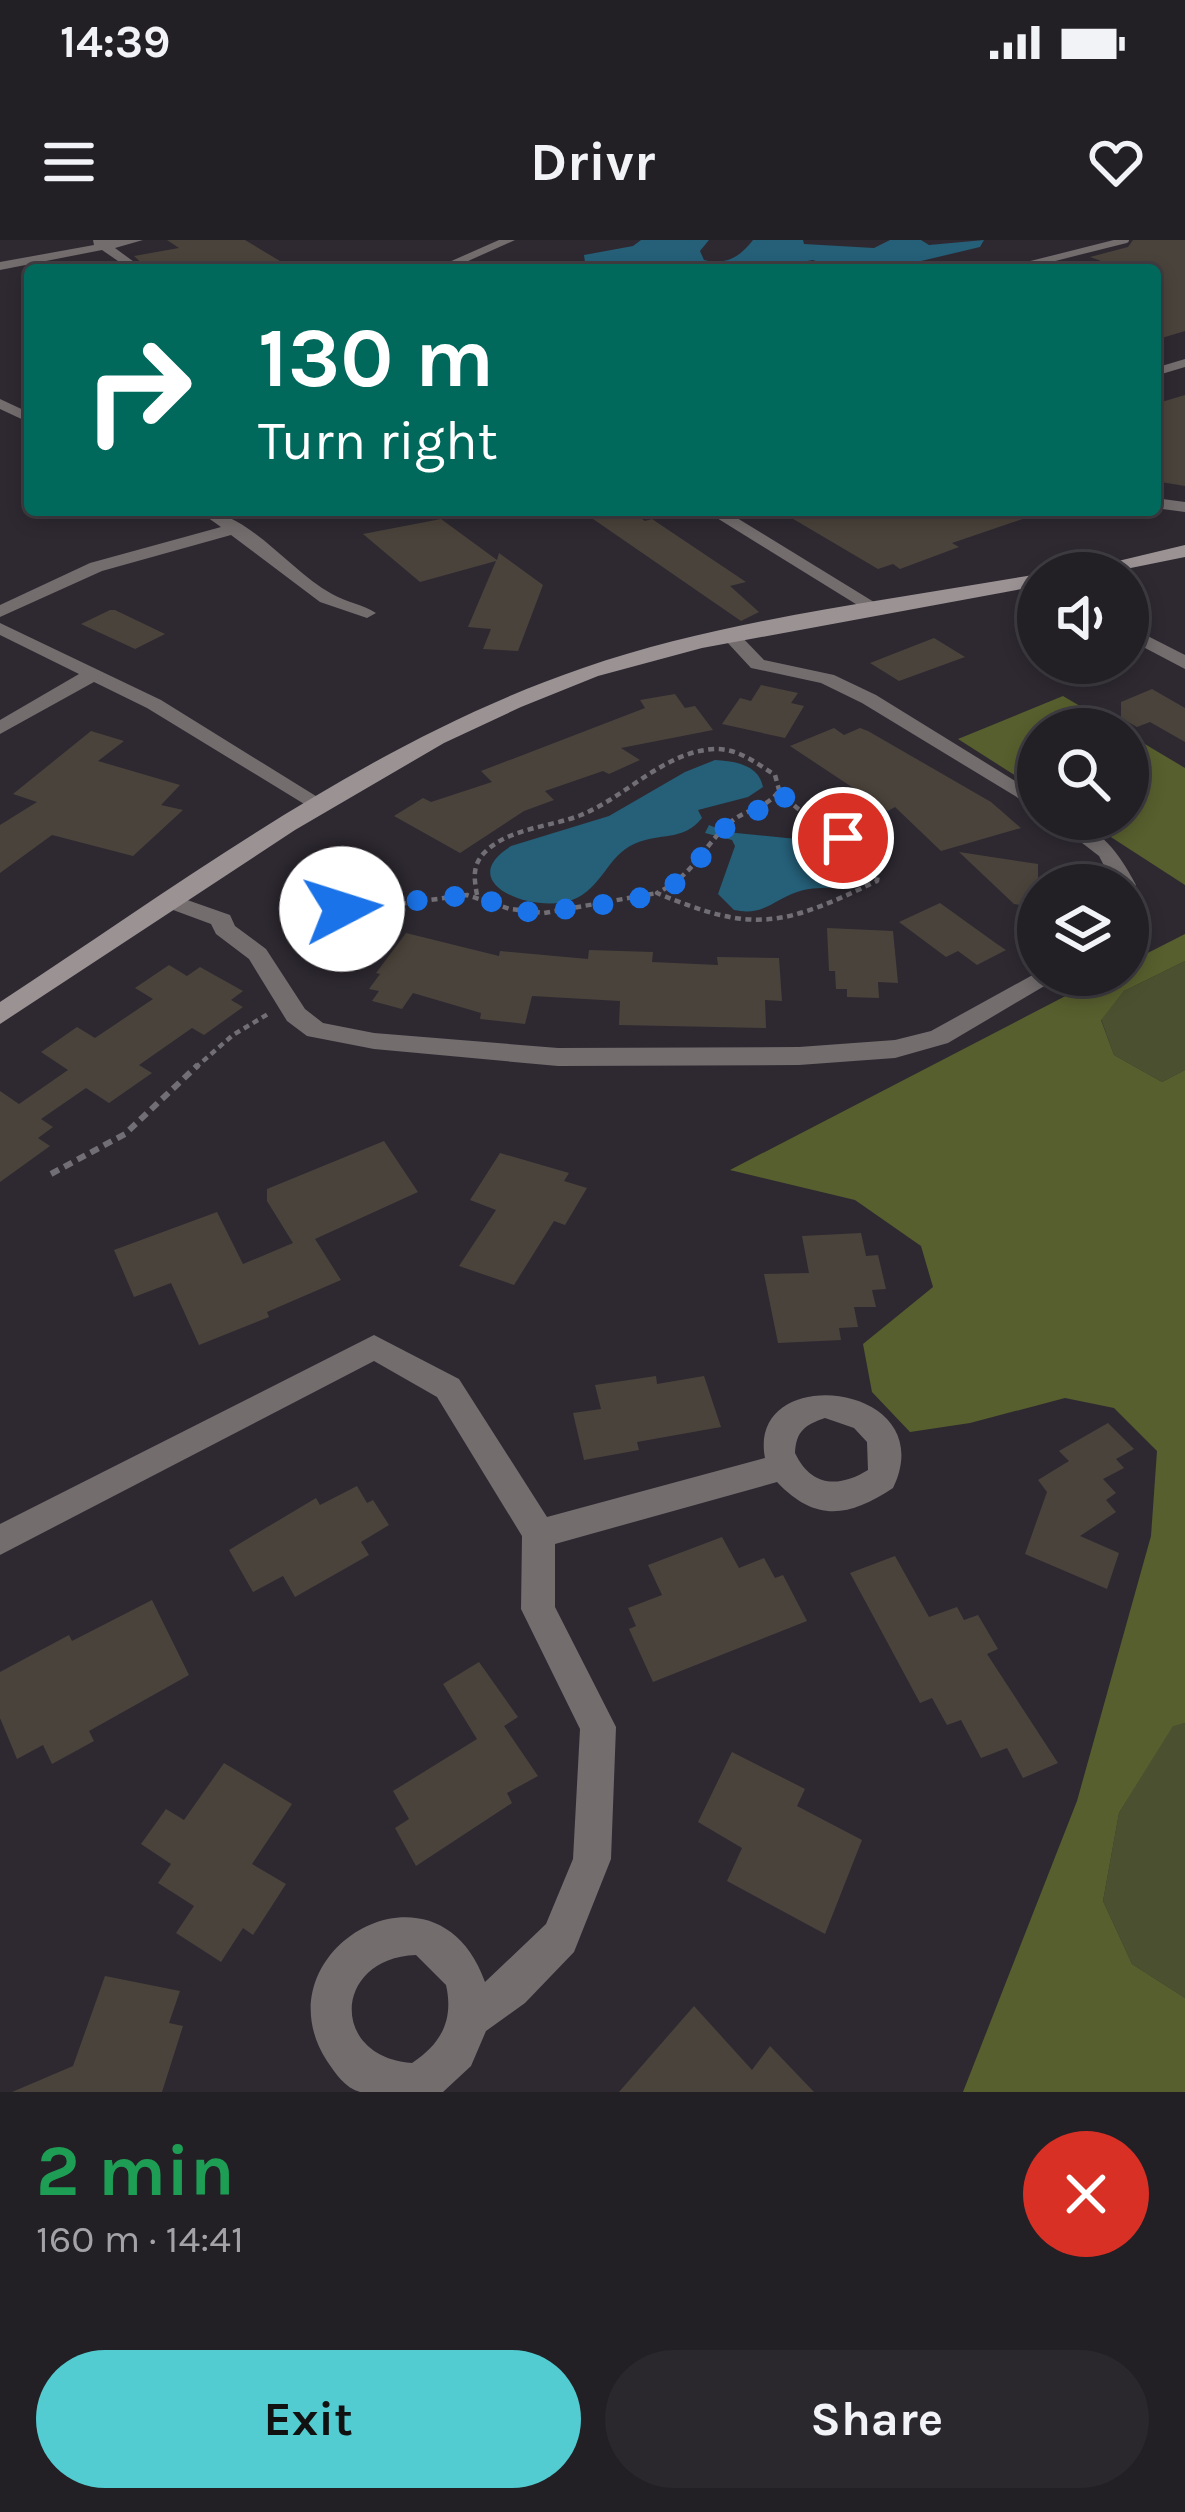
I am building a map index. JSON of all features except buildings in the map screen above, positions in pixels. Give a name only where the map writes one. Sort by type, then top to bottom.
[{"type":"street","points":[[0,266],[99,243],[137,240]]},
{"type":"street","points":[[451,264],[508,240]]},
{"type":"street","points":[[99,243],[130,264]]},
{"type":"street","points":[[216,516],[343,610],[367,614]]},
{"type":"street","points":[[722,516],[878,610]]},
{"type":"street","points":[[0,612],[96,567],[237,528]]},
{"type":"street","points":[[1149,558],[1185,551]]},
{"type":"street","points":[[0,1015],[183,907],[321,806],[394,761],[486,715],[590,673],[1017,584]]},
{"type":"street","points":[[0,628],[154,704],[321,806]]},
{"type":"street","points":[[1149,643],[1185,663]]},
{"type":"street","points":[[739,644],[758,664],[848,688],[1017,791]]},
{"type":"street","points":[[0,728],[92,676]]},
{"type":"street","points":[[1090,840],[1114,864]]},
{"type":"street","points":[[183,907],[192,921],[206,929],[224,929],[258,954],[288,1004],[316,1030],[374,1041],[606,1059],[800,1056],[895,1049],[922,1043],[1017,993]]},
{"type":"street","points":[[0,1540],[374,1347],[448,1388],[539,1534],[538,1610],[598,1727],[592,1859],[560,1938],[511,1989],[469,2018]]},
{"type":"street","points":[[539,1534],[782,1467]]},
{"type":"lane","points":[[1033,264],[1126,240]]},
{"type":"path","points":[[477,896],[473,873],[489,847],[513,833],[584,814],[688,752],[717,749],[746,756],[775,775],[779,791],[804,818],[868,853],[879,867],[877,881],[825,906],[767,921],[726,920],[657,893]]},
{"type":"path","points":[[317,915],[477,896],[510,909],[544,913],[657,893],[682,881],[726,827],[770,804],[779,791]]},
{"type":"path","points":[[682,881],[692,905]]},
{"type":"path","points":[[51,1174],[116,1141],[233,1030],[288,1004]]},
{"type":"green space","points":[[1063,696],[1083,708],[1034,708]]},
{"type":"green space","points":[[1017,715],[1017,777],[958,739]]},
{"type":"green space","points":[[1149,747],[1185,768],[1185,885],[1115,840],[1149,840]]},
{"type":"green space","points":[[1185,934],[1185,961],[1149,979],[1149,952]]},
{"type":"green space","points":[[1185,961],[1185,1070],[1162,1082],[1114,1055],[1101,1019],[1120,996],[1149,996],[1149,979]]},
{"type":"green space","points":[[1066,996],[1120,996],[1101,1020],[1114,1055],[1162,1082],[1185,1070],[1185,1723],[1173,1726],[1119,1813],[1103,1901],[1132,1964],[1185,1998],[1185,2092],[963,2092],[1077,1801],[1151,1536],[1157,1451],[1114,1408],[1065,1398],[970,1423],[910,1432],[872,1392],[863,1344],[933,1287],[921,1246],[855,1200],[730,1170]]},
{"type":"green space","points":[[1185,1723],[1185,1998],[1132,1964],[1103,1901],[1119,1813],[1173,1725]]},
{"type":"water","points":[[641,240],[709,240],[700,251],[704,260],[719,262],[737,256],[753,240],[874,248],[890,240],[921,240],[929,245],[984,240],[980,247],[909,264],[813,260],[789,264],[585,264],[584,255],[633,246]]},
{"type":"water","points":[[715,760],[751,769],[763,787],[748,797],[698,810],[702,818],[679,834],[625,849],[591,888],[572,900],[538,903],[520,899],[494,883],[490,872],[495,860],[511,846],[609,816]]},
{"type":"water","points":[[709,825],[726,832],[826,842],[862,861],[862,878],[797,892],[760,909],[734,910],[718,894],[735,846],[732,840],[705,833]]},
{"type":"route","points":[[342,909],[467,895],[533,913],[632,901],[682,881],[726,827],[770,804],[779,791],[804,818],[843,838]]}]
